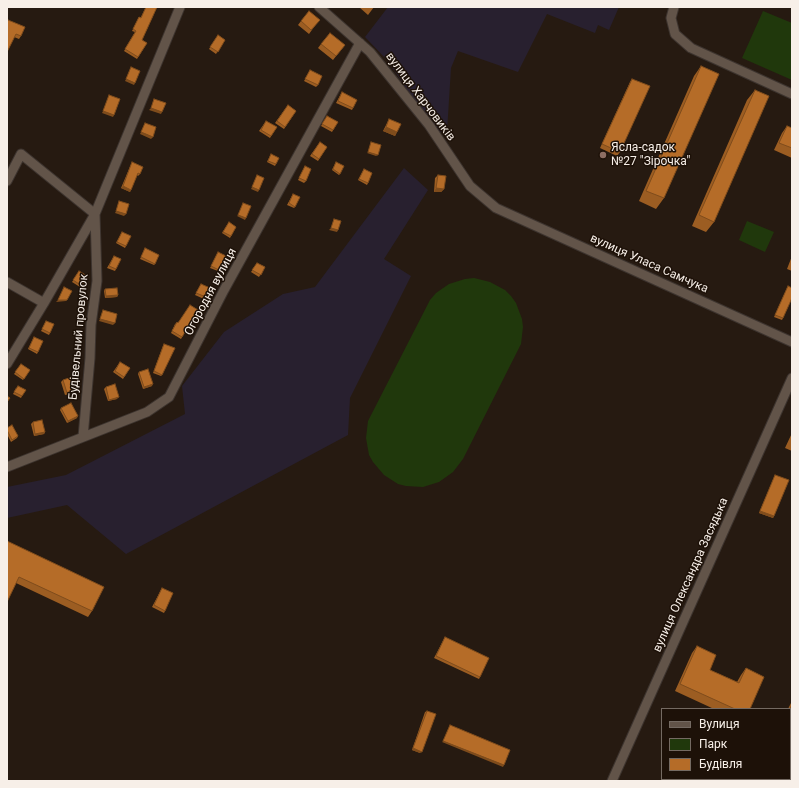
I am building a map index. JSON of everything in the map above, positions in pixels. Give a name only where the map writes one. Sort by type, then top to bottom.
[{"type":"street","name":"Будівельний провулок","points":[[7,364],[95,214],[180,7]]},
{"type":"street","name":"вулиця Харчовиків","points":[[319,7],[370,52],[429,125],[470,186],[496,208]]},
{"type":"street","points":[[674,7],[671,18],[675,34],[691,48],[792,94]]},
{"type":"street","name":"Огородня вулиця","points":[[7,467],[148,412],[169,397],[224,290],[360,43]]},
{"type":"street","points":[[7,181],[21,154],[95,214]]},
{"type":"street","name":"вулиця Уласа Самчука","points":[[496,208],[792,342]]},
{"type":"street","name":"Будівельний провулок","points":[[83,438],[90,358],[91,325],[97,281],[95,214]]},
{"type":"street","points":[[7,282],[44,303]]},
{"type":"street","name":"вулиця Олександра Засядька","points":[[612,781],[792,378]]},
{"type":"shaded area","points":[[388,7],[619,7],[609,30],[598,25],[595,33],[547,14],[518,72],[458,51],[451,68],[447,132],[437,132],[386,59],[365,37]]},
{"type":"shaded area","points":[[404,168],[428,190],[384,259],[411,276],[350,398],[348,435],[126,554],[67,505],[7,518],[7,487],[66,475],[185,414],[182,386],[224,332],[283,294],[315,287]]},
{"type":"green space","points":[[763,11],[792,23],[792,80],[742,58]]},
{"type":"green space","points":[[747,221],[774,232],[765,252],[739,240]]},
{"type":"green space","points":[[474,278],[490,282],[505,290],[516,303],[522,319],[523,327],[521,344],[463,459],[453,472],[439,482],[423,487],[398,484],[384,475],[369,455],[366,438],[368,421],[430,300],[436,293],[449,284]]},
{"type":"building","points":[[146,7],[157,7],[142,40],[147,43],[138,57],[125,49],[136,31],[133,29],[139,17],[141,18]]},
{"type":"building","points":[[309,11],[320,20],[311,30],[301,21]]},
{"type":"building","points":[[8,20],[25,27],[21,36],[16,34],[7,52],[7,22]]},
{"type":"building","points":[[330,33],[345,45],[336,56],[321,44]]},
{"type":"building","points":[[218,35],[225,40],[218,52],[210,47]]},
{"type":"building","points":[[701,66],[719,74],[664,198],[646,191]]},
{"type":"building","points":[[131,67],[140,71],[135,83],[126,79]]},
{"type":"building","points":[[310,70],[322,76],[318,85],[305,79]]},
{"type":"building","points":[[632,79],[650,86],[620,152],[602,144]]},
{"type":"building","points":[[755,90],[769,96],[714,222],[699,215]]},
{"type":"building","points":[[342,92],[357,100],[353,108],[338,101]]},
{"type":"building","points":[[109,95],[120,99],[114,115],[103,111]]},
{"type":"building","points":[[154,99],[166,103],[162,112],[151,108]]},
{"type":"building","points":[[288,105],[296,111],[285,127],[277,121]]},
{"type":"building","points":[[327,116],[338,122],[333,130],[322,124]]},
{"type":"building","points":[[389,119],[401,124],[397,132],[386,127]]},
{"type":"building","points":[[266,121],[277,127],[271,136],[261,130]]},
{"type":"building","points":[[145,123],[156,127],[153,137],[141,132]]},
{"type":"building","points":[[787,126],[792,128],[792,148],[779,143]]},
{"type":"building","points":[[320,142],[327,147],[319,159],[312,154]]},
{"type":"building","points":[[371,142],[381,145],[378,155],[368,152]]},
{"type":"building","points":[[271,154],[279,158],[276,164],[268,161]]},
{"type":"building","points":[[132,162],[143,167],[140,174],[138,173],[131,190],[123,186]]},
{"type":"building","points":[[336,162],[344,166],[340,174],[333,169]]},
{"type":"building","points":[[305,166],[311,169],[306,181],[299,178]]},
{"type":"building","points":[[364,169],[372,173],[368,183],[359,179]]},
{"type":"building","points":[[257,175],[264,178],[259,190],[252,187]]},
{"type":"building","points":[[438,175],[446,176],[444,189],[436,188]]},
{"type":"building","points":[[293,194],[300,197],[295,207],[289,203]]},
{"type":"building","points":[[119,201],[129,204],[126,214],[116,211]]},
{"type":"building","points":[[243,203],[251,206],[246,218],[238,215]]},
{"type":"building","points":[[334,219],[341,221],[338,230],[331,228]]},
{"type":"building","points":[[229,222],[236,227],[231,236],[223,232]]},
{"type":"building","points":[[122,232],[131,236],[126,246],[117,242]]},
{"type":"building","points":[[145,248],[159,255],[155,264],[141,257]]},
{"type":"building","points":[[218,252],[226,256],[219,270],[211,266]]},
{"type":"building","points":[[114,256],[121,259],[116,269],[109,266]]},
{"type":"building","points":[[257,263],[265,267],[261,275],[252,270]]},
{"type":"building","points":[[79,271],[87,276],[82,286],[73,280]]},
{"type":"building","points":[[201,284],[210,288],[206,297],[196,293]]},
{"type":"building","points":[[788,286],[792,288],[792,298],[783,318],[775,315]]},
{"type":"building","points":[[64,287],[72,291],[67,300],[58,300]]},
{"type":"building","points":[[117,288],[118,295],[106,296],[105,289]]},
{"type":"building","points":[[190,305],[198,310],[182,337],[172,331]]},
{"type":"building","points":[[103,310],[117,314],[115,323],[100,319]]},
{"type":"building","points":[[46,321],[54,324],[50,333],[42,329]]},
{"type":"building","points":[[34,337],[43,341],[38,352],[29,348]]},
{"type":"building","points":[[164,344],[175,348],[162,375],[154,371]]},
{"type":"building","points":[[120,362],[130,368],[124,377],[115,371]]},
{"type":"building","points":[[21,364],[30,370],[24,379],[15,372]]},
{"type":"building","points":[[148,369],[153,384],[144,387],[139,372]]},
{"type":"building","points":[[72,377],[76,390],[67,393],[63,380]]},
{"type":"building","points":[[115,384],[119,397],[109,400],[106,387]]},
{"type":"building","points":[[18,386],[26,390],[22,396],[14,392]]},
{"type":"building","points":[[71,403],[78,416],[68,421],[61,408]]},
{"type":"building","points":[[42,420],[45,432],[35,434],[33,422]]},
{"type":"building","points":[[12,425],[18,436],[12,440],[7,428]]},
{"type":"building","points":[[775,475],[789,480],[774,516],[760,511]]},
{"type":"building","points":[[7,541],[104,587],[92,611],[19,577],[7,602]]},
{"type":"building","points":[[162,588],[173,593],[165,611],[154,605]]},
{"type":"building","points":[[445,637],[489,658],[480,677],[436,656]]},
{"type":"building","points":[[697,646],[716,655],[710,670],[739,683],[746,668],[764,677],[750,708],[733,708],[680,684]]},
{"type":"building","points":[[792,705],[792,736],[791,736],[790,708]]},
{"type":"building","points":[[427,711],[436,714],[422,752],[413,748]]},
{"type":"building","points":[[450,725],[510,750],[504,765],[443,741]]},
{"type":"place","name":"Ясла-садок №27 \"Зірочка\"","points":[[603,155]]}]
